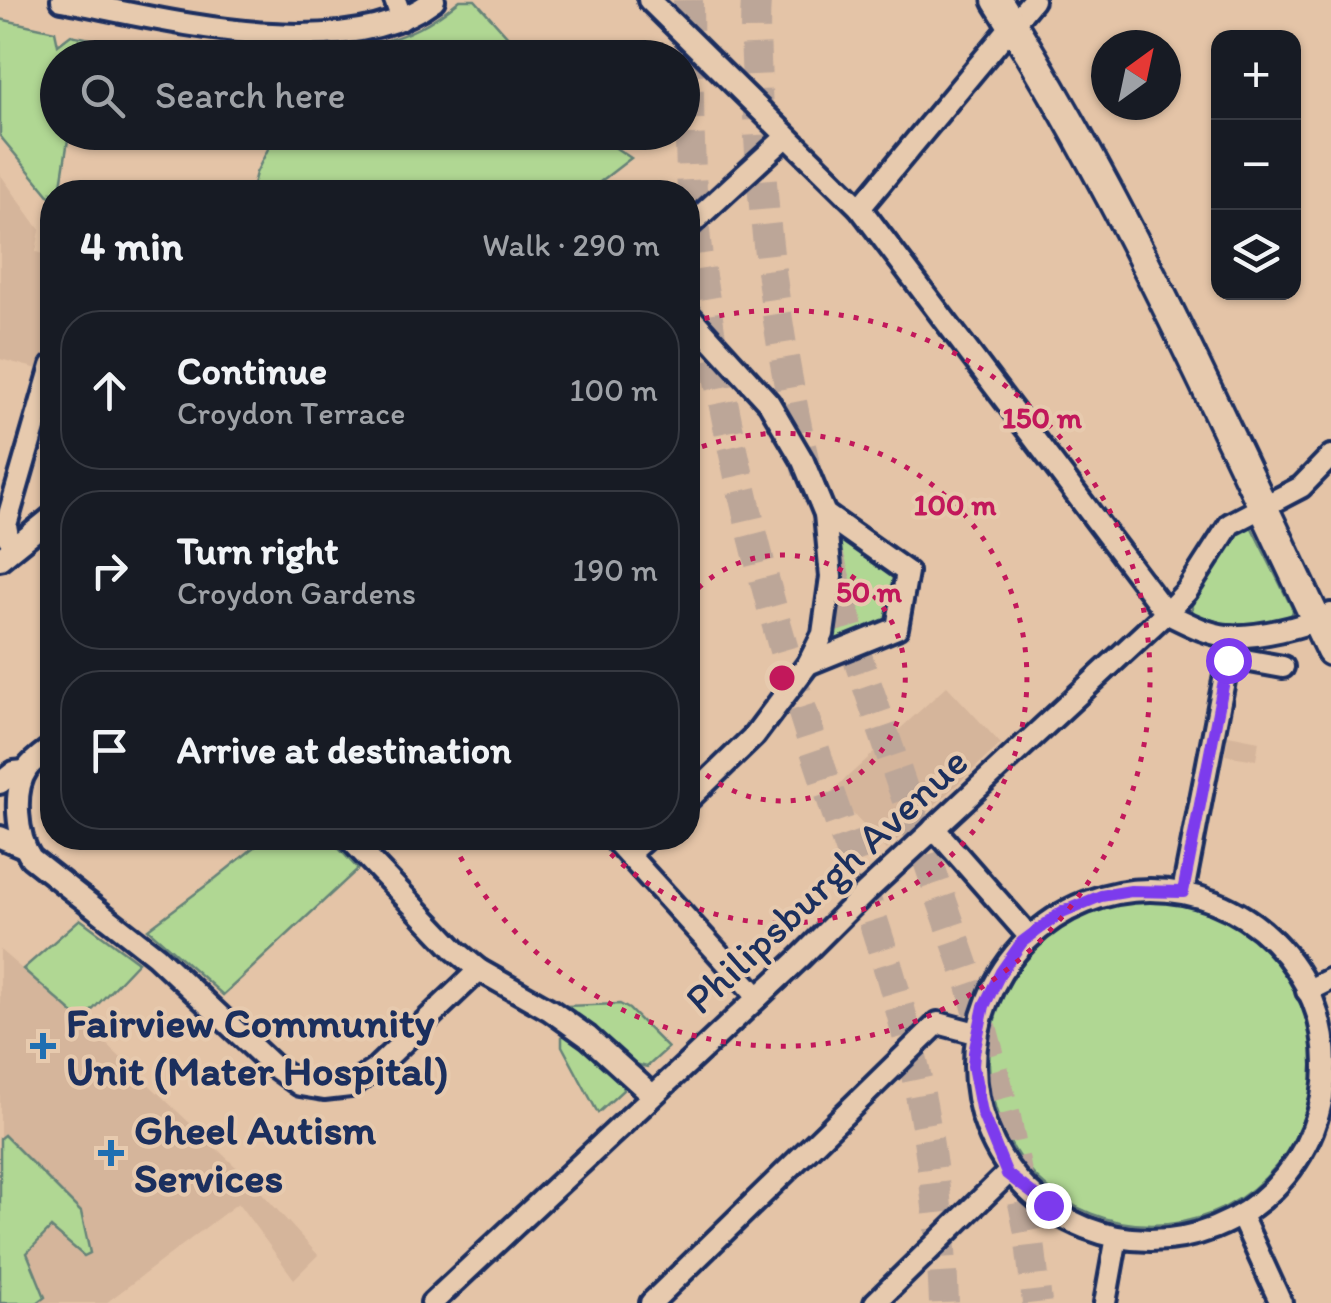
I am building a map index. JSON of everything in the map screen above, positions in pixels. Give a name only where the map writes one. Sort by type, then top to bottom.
[{"type":"main road","points":[[997,0],[1106,186],[1262,506],[1324,617],[1331,651]]},
{"type":"street","points":[[62,0],[209,28],[270,35],[371,28],[398,10],[434,0]]},
{"type":"street","points":[[649,0],[689,40]]},
{"type":"street","points":[[860,208],[1034,0]]},
{"type":"street","points":[[700,51],[860,208],[1166,614],[1228,646],[1283,667]]},
{"type":"street","points":[[700,216],[786,138]]},
{"type":"street","points":[[700,327],[769,404],[803,461],[825,514],[832,577],[823,634],[808,664],[754,736],[700,788]]},
{"type":"street","points":[[7,552],[6,525],[40,407]]},
{"type":"street","name":"Philipsburgh Avenue","points":[[432,1303],[1166,614],[1187,591],[1230,524],[1300,486],[1331,456]]},
{"type":"street","points":[[808,664],[897,628],[907,572],[825,514]]},
{"type":"street","points":[[7,552],[40,526]]},
{"type":"street","points":[[1228,646],[1324,617]]},
{"type":"street","points":[[1183,892],[1228,646]]},
{"type":"street","points":[[40,758],[25,771],[21,783],[20,835],[31,858],[171,969],[272,1066],[300,1085],[324,1089],[350,1086],[373,1071],[479,970]]},
{"type":"street","points":[[0,783],[14,772],[25,771]]},
{"type":"street","points":[[934,828],[1028,936]]},
{"type":"street","points":[[0,838],[24,847]]},
{"type":"street","points":[[361,850],[442,937],[479,970],[550,1010],[588,1037],[652,1095]]},
{"type":"street","points":[[624,850],[758,997]]},
{"type":"street","points":[[628,854],[632,850]]},
{"type":"street","points":[[1131,891],[1183,892],[1239,914],[1272,940],[1290,962],[1322,1027],[1328,1096],[1296,1163],[1242,1218],[1176,1239],[1116,1242],[1048,1205],[1007,1174],[982,1113],[973,1066],[976,1032],[984,1006],[1001,972],[1028,936],[1062,912],[1101,896],[1131,891]]},
{"type":"street","points":[[1307,991],[1331,979]]},
{"type":"street","points":[[651,1303],[938,1023],[976,1032]]},
{"type":"street","points":[[874,1303],[1007,1174]]},
{"type":"street","points":[[1242,1218],[1281,1303]]},
{"type":"street","points":[[1105,1303],[1116,1242]]},
{"type":"shaded area","points":[[0,174],[40,230],[36,252],[40,253],[40,369],[0,359]]},
{"type":"shaded area","points":[[947,686],[1001,744],[886,850],[832,791]]},
{"type":"shaded area","points":[[1228,735],[1259,741],[1256,760],[1225,755]]},
{"type":"shaded area","name":"Gheel Autism Services","points":[[0,950],[82,1021],[253,1183],[318,1255],[294,1279],[238,1203],[106,1303],[0,1303]]},
{"type":"green space","points":[[460,0],[475,0],[511,40],[386,40],[439,16]]},
{"type":"green space","points":[[0,19],[55,31],[57,40],[40,40],[40,150],[66,150],[62,180],[40,180],[40,184],[0,136]]},
{"type":"green space","points":[[71,35],[95,40],[64,40]]},
{"type":"green space","points":[[268,150],[619,150],[631,158],[603,180],[254,180]]},
{"type":"green space","points":[[1247,523],[1292,614],[1244,626],[1195,615],[1192,603],[1238,530]]},
{"type":"green space","points":[[834,529],[900,576],[892,621],[827,646]]},
{"type":"green space","points":[[251,850],[340,850],[358,869],[223,995],[148,929]]},
{"type":"green space","points":[[1151,901],[1183,904],[1213,913],[1266,948],[1301,1001],[1310,1031],[1310,1095],[1301,1125],[1266,1178],[1213,1213],[1183,1222],[1151,1225],[1119,1222],[1089,1213],[1036,1178],[1001,1125],[992,1095],[989,1063],[992,1031],[1001,1001],[1036,948],[1089,913],[1119,904]]},
{"type":"green space","points":[[80,919],[138,962],[82,1021],[23,969]]},
{"type":"green space","points":[[620,1004],[668,1048],[647,1067],[635,1064],[563,1006]]},
{"type":"green space","points":[[562,1029],[598,1056],[621,1082],[623,1090],[598,1113],[562,1046]]},
{"type":"green space","points":[[4,1135],[81,1212],[90,1253],[84,1256],[51,1228],[27,1253],[45,1297],[37,1303],[0,1303],[0,1138]]},
{"type":"tunnel","points":[[688,0],[688,40]]},
{"type":"tunnel","points":[[756,0],[766,232],[787,377],[807,473]]},
{"type":"tunnel","points":[[690,150],[692,180]]},
{"type":"tunnel","points":[[700,270],[727,423],[784,652],[874,922],[916,1073],[930,1149],[944,1303]]},
{"type":"tunnel","points":[[829,556],[857,656],[971,985],[1006,1117],[1029,1233],[1037,1303]]},
{"type":"place","name":"Fairview Community Unit (Mater Hospital)","points":[[43,1046]]},
{"type":"place","name":"Gheel Autism Services","points":[[111,1153]]},
{"type":"route","points":[[1048,1205],[1007,1174],[982,1113],[973,1066],[984,1006],[1022,942],[1062,912],[1101,896],[1131,891],[1183,892],[1228,660]]}]
